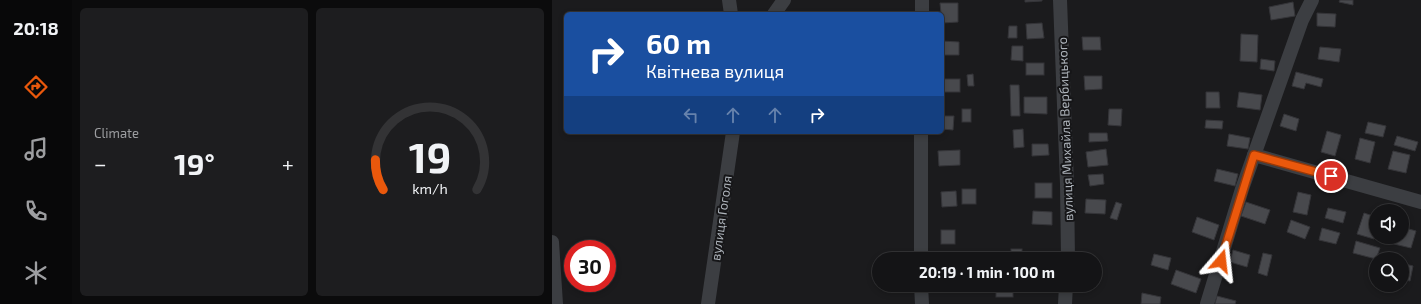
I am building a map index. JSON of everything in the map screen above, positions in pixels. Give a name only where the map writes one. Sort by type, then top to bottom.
[{"type":"street","points":[[729,0],[731,12]]},
{"type":"street","points":[[775,12],[784,0]]},
{"type":"street","points":[[922,0],[922,12]]},
{"type":"street","name":"вулиця Михайла Вербицького","points":[[1060,0],[1067,184],[1068,252]]},
{"type":"street","points":[[1207,304],[1242,189],[1302,20],[1312,0]]},
{"type":"street","name":"вулиця Гоголя","points":[[708,304],[733,134]]},
{"type":"street","points":[[921,134],[921,252]]},
{"type":"street","points":[[1254,155],[1421,202]]},
{"type":"street","points":[[552,242],[556,304]]},
{"type":"street","points":[[921,292],[922,304]]},
{"type":"street","points":[[1065,304],[1066,292]]},
{"type":"building","points":[[1025,0],[1042,0],[1042,1],[1025,2]]},
{"type":"building","points":[[1340,0],[1353,0],[1353,5],[1339,2]]},
{"type":"building","points":[[1293,2],[1295,16],[1271,20],[1269,7]]},
{"type":"building","points":[[940,3],[958,3],[958,22],[944,23],[944,12],[941,12]]},
{"type":"building","points":[[1317,13],[1336,14],[1335,27],[1317,26]]},
{"type":"building","points":[[1042,23],[1044,38],[1027,39],[1026,24]]},
{"type":"building","points":[[1009,26],[1017,26],[1017,38],[1008,38]]},
{"type":"building","points":[[1241,34],[1258,35],[1257,62],[1240,61]]},
{"type":"building","points":[[1082,37],[1100,37],[1101,50],[1083,50]]},
{"type":"building","points":[[944,41],[959,42],[959,55],[944,55]]},
{"type":"building","points":[[1012,46],[1023,46],[1023,61],[1011,60]]},
{"type":"building","points":[[1320,47],[1341,49],[1339,62],[1318,59]]},
{"type":"building","points":[[1261,59],[1275,61],[1274,71],[1260,69]]},
{"type":"building","points":[[1026,63],[1044,63],[1044,75],[1026,75]]},
{"type":"building","points":[[1296,72],[1323,79],[1321,87],[1306,83],[1304,89],[1292,86]]},
{"type":"building","points":[[973,74],[974,86],[968,86],[967,75]]},
{"type":"building","points":[[1084,76],[1102,76],[1102,89],[1085,90]]},
{"type":"building","points":[[944,79],[960,79],[960,92],[944,92]]},
{"type":"building","points":[[1010,85],[1019,85],[1020,116],[1011,116]]},
{"type":"building","points":[[1206,92],[1219,92],[1220,108],[1206,108]]},
{"type":"building","points":[[1239,92],[1262,95],[1260,110],[1237,107]]},
{"type":"building","points":[[1024,97],[1047,97],[1047,114],[1024,113]]},
{"type":"building","points":[[962,109],[971,109],[971,122],[962,122]]},
{"type":"building","points":[[1109,109],[1122,109],[1121,126],[1108,125]]},
{"type":"building","points":[[1284,114],[1299,119],[1296,131],[1280,126]]},
{"type":"building","points":[[944,116],[954,116],[953,130],[944,129]]},
{"type":"building","points":[[1206,120],[1223,121],[1222,129],[1205,128]]},
{"type":"building","points":[[1368,122],[1386,126],[1383,137],[1365,133]]},
{"type":"building","points":[[1023,129],[1024,147],[1014,148],[1013,130]]},
{"type":"building","points":[[1327,131],[1341,135],[1335,156],[1321,152]]},
{"type":"building","points":[[1089,133],[1107,133],[1108,141],[1089,142]]},
{"type":"building","points":[[1229,134],[1250,138],[1248,149],[1227,146]]},
{"type":"building","points":[[1397,136],[1418,142],[1415,151],[1394,145]]},
{"type":"building","points":[[1360,138],[1375,142],[1370,163],[1355,159]]},
{"type":"building","points":[[1032,144],[1048,144],[1049,155],[1032,156]]},
{"type":"building","points":[[1106,149],[1108,165],[1088,167],[1086,152]]},
{"type":"building","points":[[960,150],[960,165],[939,166],[938,151]]},
{"type":"building","points":[[1393,151],[1410,155],[1406,173],[1388,169]]},
{"type":"building","points":[[1217,169],[1238,174],[1235,186],[1214,181]]},
{"type":"building","points":[[1103,174],[1104,184],[1090,186],[1088,175]]},
{"type":"building","points":[[1035,183],[1052,183],[1052,198],[1035,198]]},
{"type":"building","points":[[962,189],[976,189],[976,204],[962,204]]},
{"type":"building","points":[[956,191],[957,206],[942,207],[941,192]]},
{"type":"building","points":[[1298,192],[1311,195],[1307,215],[1293,212]]},
{"type":"building","points":[[1086,199],[1106,200],[1105,214],[1085,213]]},
{"type":"building","points":[[1116,202],[1122,204],[1117,220],[1110,218]]},
{"type":"building","points":[[1246,202],[1270,210],[1265,224],[1241,216]]},
{"type":"building","points":[[1328,208],[1346,212],[1343,223],[1325,218]]},
{"type":"building","points":[[1033,211],[1052,212],[1052,225],[1032,224]]},
{"type":"building","points":[[1364,213],[1369,215],[1369,238],[1357,234]]},
{"type":"building","points":[[1197,217],[1219,225],[1214,240],[1192,232]]},
{"type":"building","points":[[1291,220],[1310,227],[1305,239],[1287,232]]},
{"type":"building","points":[[1322,228],[1340,233],[1336,244],[1319,240]]},
{"type":"building","points":[[1409,229],[1416,231],[1411,248],[1394,244],[1409,244]]},
{"type":"building","points":[[941,230],[955,230],[955,244],[941,244]]},
{"type":"building","points":[[1356,241],[1380,248],[1379,252],[1369,252],[1369,257],[1353,253]]},
{"type":"building","points":[[1011,249],[1022,249],[1022,252],[1011,252]]},
{"type":"building","points":[[1233,250],[1250,255],[1247,267],[1230,262]]},
{"type":"building","points":[[1263,253],[1272,255],[1267,276],[1258,273]]},
{"type":"building","points":[[1154,254],[1171,258],[1168,270],[1151,265]]},
{"type":"building","points":[[1409,265],[1413,266],[1409,281]]},
{"type":"building","points":[[1176,270],[1201,279],[1196,293],[1171,284]]},
{"type":"building","points":[[996,292],[1013,292],[1013,297],[996,297]]},
{"type":"building","points":[[1142,293],[1161,297],[1160,304],[1141,304]]},
{"type":"building","points":[[1217,296],[1236,301],[1235,304],[1215,304]]},
{"type":"route","points":[[1221,261],[1242,189],[1254,155],[1331,176]]}]
